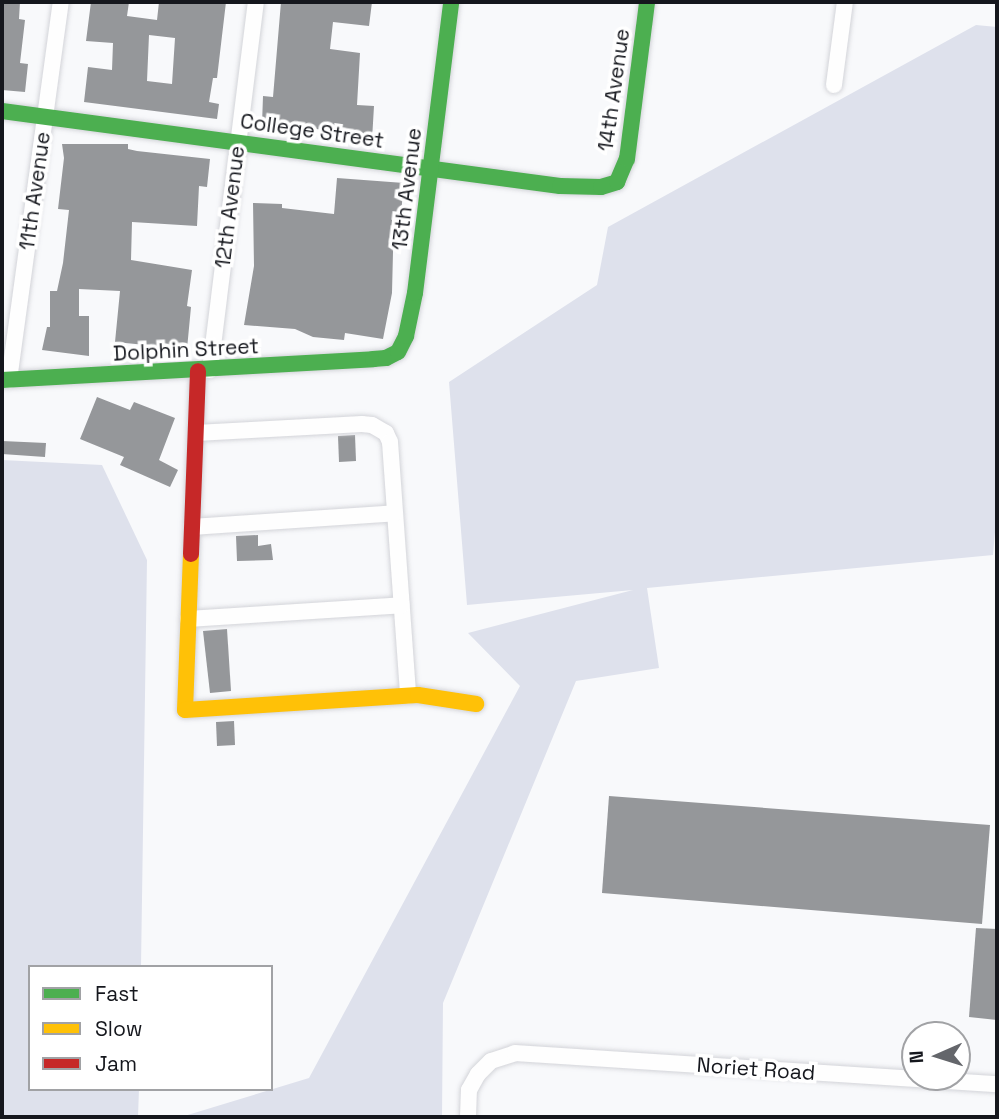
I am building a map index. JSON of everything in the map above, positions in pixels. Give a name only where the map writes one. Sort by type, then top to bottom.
[{"type":"street","name":"11th Avenue","points":[[6,380],[61,2]]},
{"type":"street","name":"12th Avenue","points":[[204,370],[239,143],[256,2]]},
{"type":"street","name":"13th Avenue","points":[[373,359],[386,358],[397,352],[406,336],[415,293],[432,168],[451,2]]},
{"type":"street","name":"14th Avenue","points":[[617,182],[627,159],[647,2]]},
{"type":"street","points":[[834,85],[845,2]]},
{"type":"street","name":"College Street","points":[[2,111],[572,187],[601,187],[617,182]]},
{"type":"street","name":"Dolphin Street","points":[[6,380],[373,359]]},
{"type":"street","points":[[204,370],[196,433],[185,710],[408,695],[477,704]]},
{"type":"street","points":[[196,433],[372,425],[386,433],[390,442],[408,695]]},
{"type":"street","points":[[192,527],[395,513]]},
{"type":"street","points":[[188,619],[401,605]]},
{"type":"street","name":"Noriet Road","points":[[468,1117],[469,1090],[478,1074],[491,1061],[515,1054],[997,1084]]},
{"type":"shaded area","points":[[976,25],[997,27],[997,509],[993,555],[647,588],[659,668],[576,681],[443,1003],[442,1117],[181,1117],[309,1078],[520,686],[468,633],[633,590],[467,605],[449,382],[597,285],[608,227]]},
{"type":"shaded area","points":[[2,460],[102,465],[147,560],[141,965],[28,965],[28,1091],[139,1091],[138,1117],[2,1117]]},
{"type":"building","points":[[2,2],[20,2],[19,19],[25,20],[20,63],[28,64],[25,92],[2,90]]},
{"type":"building","points":[[91,2],[129,2],[127,16],[157,20],[159,2],[226,2],[217,78],[213,78],[209,102],[219,104],[217,119],[84,102],[88,67],[112,70],[113,43],[86,41]],"holes":[[[149,35],[175,38],[172,84],[147,81]]]},
{"type":"building","points":[[281,2],[372,2],[369,26],[333,22],[330,49],[360,53],[357,105],[374,106],[372,140],[336,137],[337,131],[262,124],[263,96],[273,97]]},
{"type":"building","points":[[62,144],[128,144],[128,149],[137,151],[210,159],[207,187],[199,186],[197,226],[132,222],[131,260],[192,270],[187,306],[191,307],[187,349],[115,342],[120,291],[79,289],[79,316],[89,316],[89,356],[42,350],[47,327],[50,327],[50,291],[57,291],[63,263],[69,210],[58,209],[64,158]]},
{"type":"building","points":[[337,178],[404,183],[401,213],[394,212],[392,293],[383,339],[345,333],[344,340],[313,337],[295,329],[244,325],[254,266],[253,203],[282,204],[282,208],[334,214]]},
{"type":"building","points":[[97,397],[130,410],[134,402],[175,418],[159,460],[178,470],[170,487],[120,465],[124,457],[80,439]]},
{"type":"building","points":[[355,435],[356,461],[339,462],[338,436]]},
{"type":"building","points":[[2,441],[46,443],[45,457],[2,454]]},
{"type":"building","points":[[258,535],[258,546],[271,544],[273,560],[237,561],[236,536]]},
{"type":"building","points":[[227,629],[231,691],[210,693],[203,631]]},
{"type":"building","points":[[234,721],[235,745],[217,746],[216,722]]},
{"type":"building","points":[[609,796],[990,825],[982,924],[602,893]]},
{"type":"building","points":[[976,928],[997,929],[997,1020],[969,1017]]},
{"type":"traffic: fast","points":[[2,380],[373,359],[386,358],[398,352],[406,336],[415,293],[451,2]]},
{"type":"traffic: fast","points":[[2,111],[560,186],[601,187],[617,182],[627,159],[647,2]]},
{"type":"traffic: slow","points":[[191,554],[185,710],[418,695],[476,704]]},
{"type":"traffic: jam","points":[[191,554],[198,371]]}]
